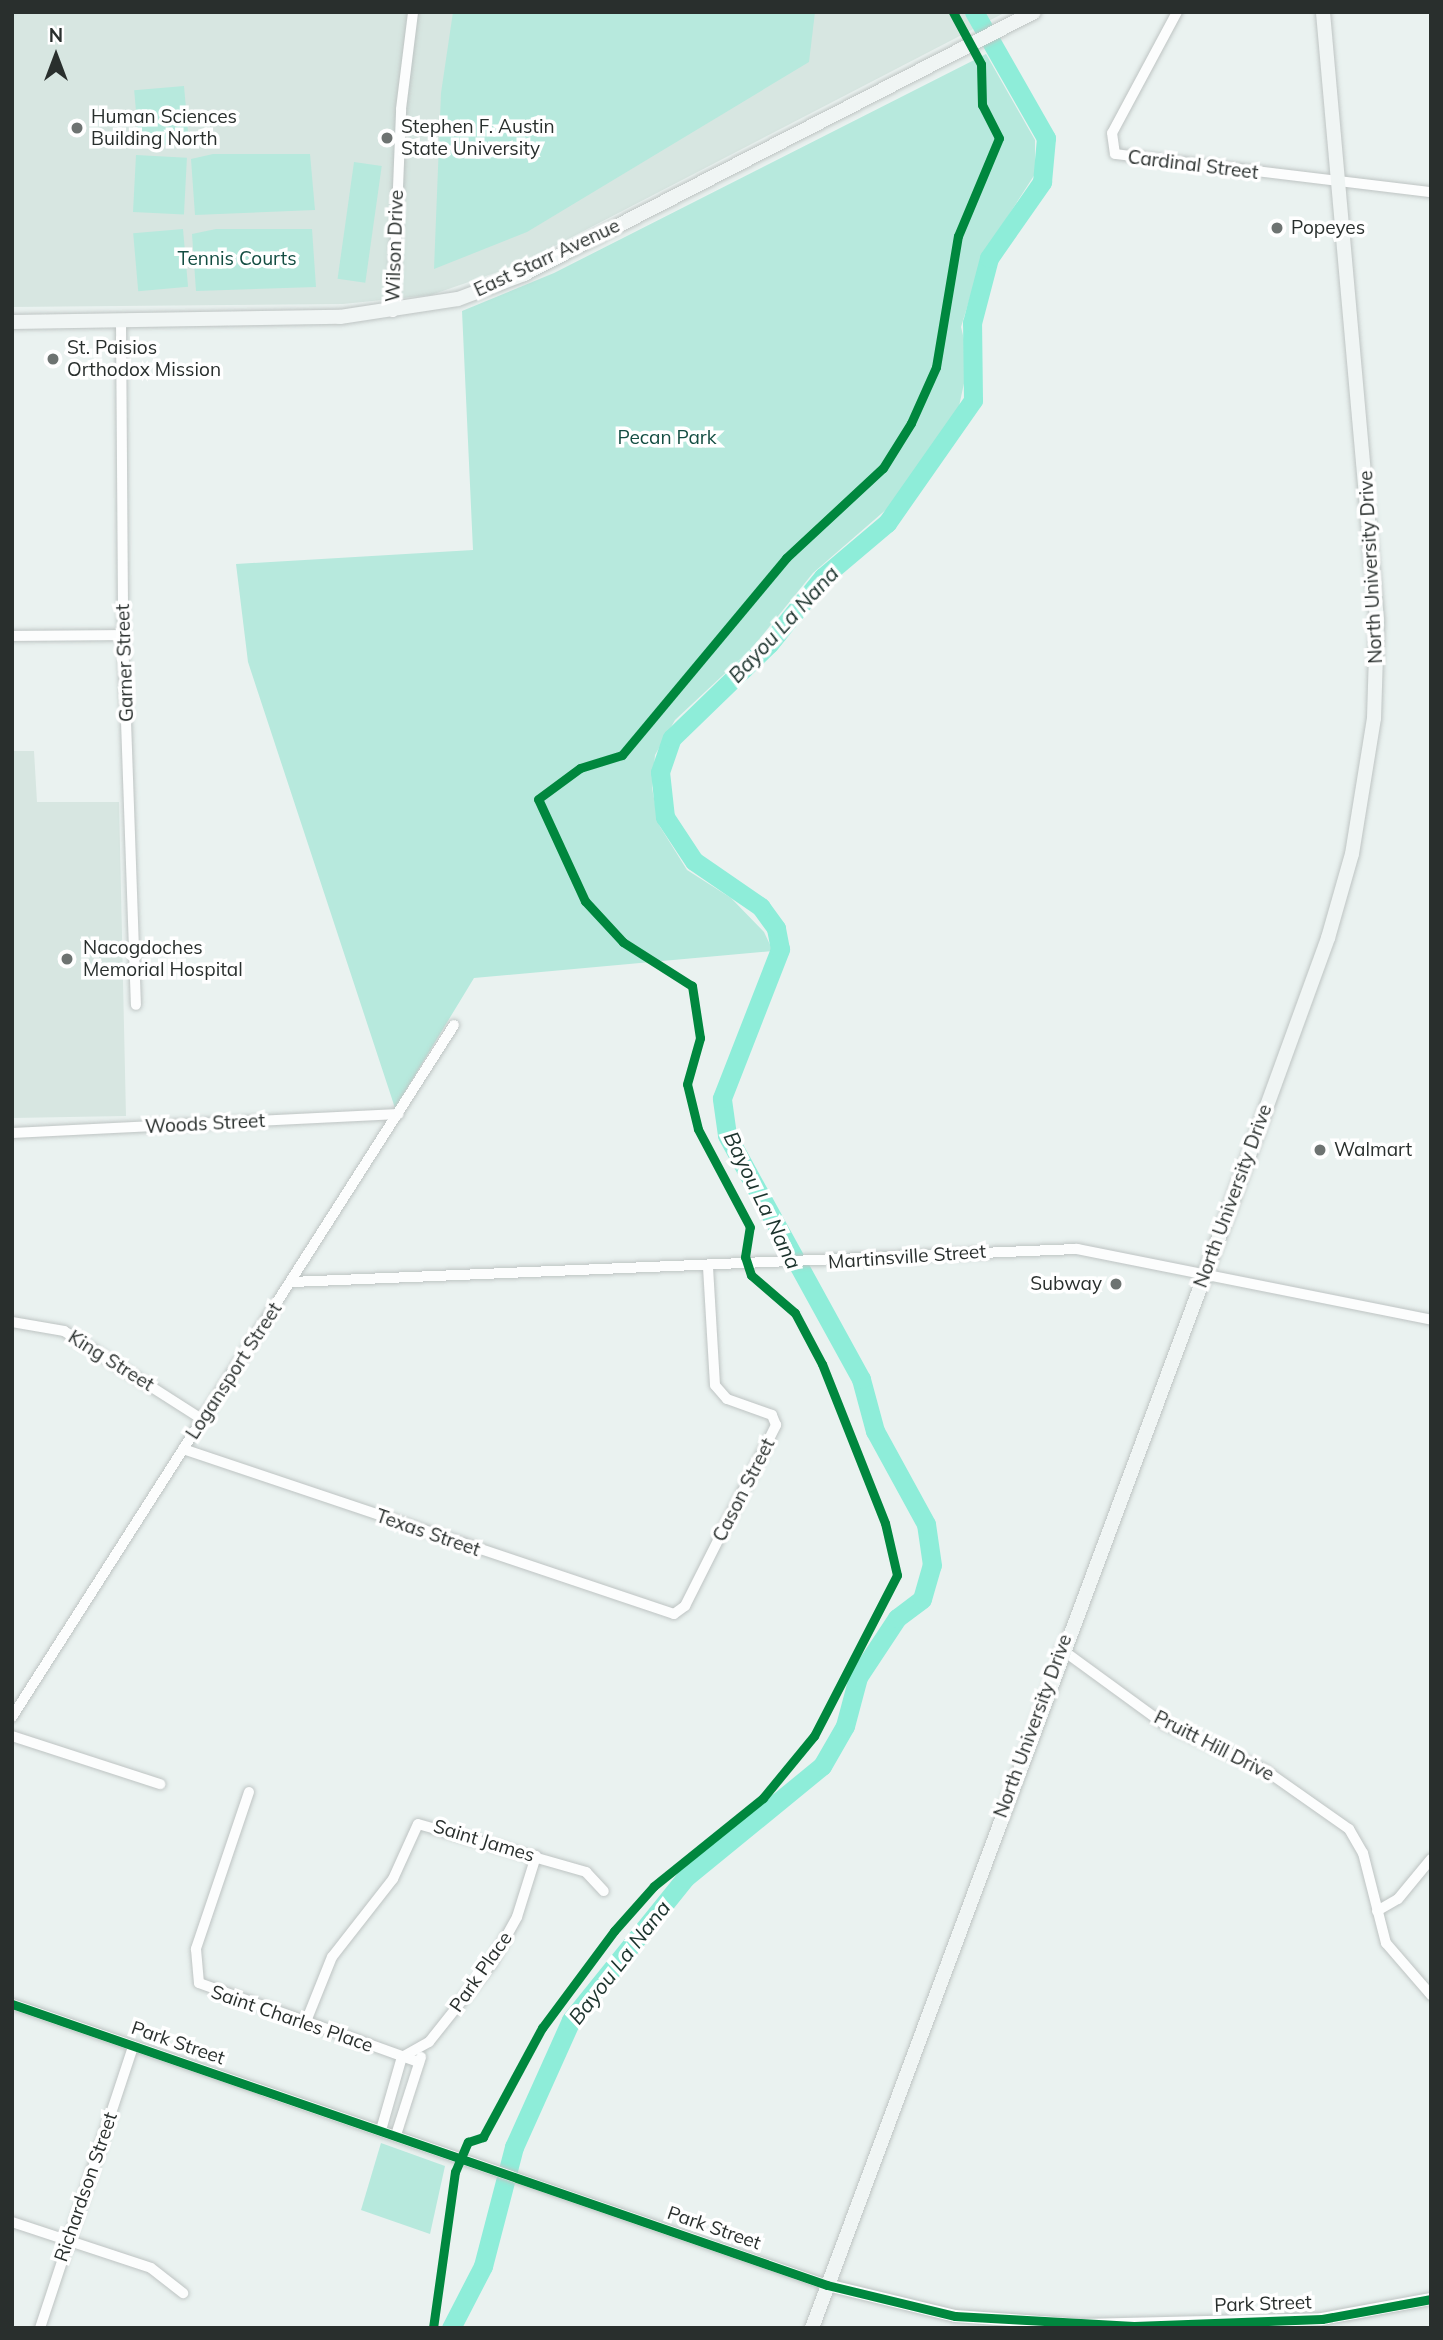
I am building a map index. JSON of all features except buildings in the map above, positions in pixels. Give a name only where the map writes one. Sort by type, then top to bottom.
[{"type":"main road","name":"North University Drive","points":[[812,2328],[1061,1649],[1206,1271],[1328,938],[1369,757],[1378,650],[1375,570],[1323,12]]},
{"type":"main road","name":"East Starr Avenue","points":[[12,322],[393,312],[441,304],[524,274],[1032,13]]},
{"type":"street","name":"Wilson Drive","points":[[393,312],[401,110],[413,12]]},
{"type":"street","name":"Cardinal Street","points":[[1177,12],[1112,133],[1115,154],[1431,192]]},
{"type":"street","name":"Garner Street","points":[[121,321],[123,635],[136,1005]]},
{"type":"street","points":[[12,636],[123,635]]},
{"type":"street","name":"Logansport Street","points":[[12,1717],[454,1025]]},
{"type":"street","name":"Woods Street","points":[[12,1133],[399,1114]]},
{"type":"street","name":"Martinsville Street","points":[[292,1282],[762,1266],[1077,1249],[1206,1271],[1431,1320]]},
{"type":"street","name":"Cason Street","points":[[674,1614],[685,1606],[776,1425],[772,1415],[727,1399],[715,1385],[708,1267]]},
{"type":"street","name":"King Street","points":[[12,1322],[64,1331],[203,1420]]},
{"type":"street","name":"Texas Street","points":[[183,1449],[674,1614]]},
{"type":"street","name":"Pruitt Hill Drive","points":[[1061,1649],[1164,1724],[1265,1770],[1341,1823],[1363,1853],[1377,1911],[1395,1960],[1431,1995]]},
{"type":"street","points":[[12,1736],[160,1784]]},
{"type":"street","name":"Saint Charles Place","points":[[249,1792],[194,1971],[206,1990],[419,2063]]},
{"type":"street","name":"Saint James","points":[[305,2024],[332,1957],[393,1879],[418,1824],[586,1872],[604,1891]]},
{"type":"street","name":"Park Place","points":[[396,2135],[419,2063],[429,2042],[498,1952],[536,1856]]},
{"type":"street","points":[[1377,1911],[1398,1899],[1431,1859]]},
{"type":"street","name":"Park Street","points":[[12,2004],[827,2285],[955,2316],[1082,2325],[1321,2319],[1431,2299]]},
{"type":"street","name":"Park Place","points":[[402,2057],[429,2042]]},
{"type":"street","name":"Richardson Street","points":[[40,2328],[134,2046]]},
{"type":"street","points":[[380,2130],[402,2057]]},
{"type":"street","points":[[12,2222],[151,2268],[183,2293]]},
{"type":"shaded area","name":"Stephen F. Austin State University","points":[[12,12],[1006,12],[518,265],[431,295],[343,304],[12,307]]},
{"type":"shaded area","name":"Nacogdoches Memorial Hospital","points":[[12,751],[34,751],[37,802],[119,802],[126,1116],[12,1118]]},
{"type":"green space","points":[[453,12],[815,12],[809,62],[527,232],[434,269],[441,93]]},
{"type":"green space","name":"Pecan Park","points":[[986,54],[1035,140],[1035,174],[983,255],[961,327],[969,360],[958,411],[904,494],[813,573],[752,648],[675,720],[655,755],[652,788],[659,825],[687,870],[731,898],[764,932],[773,951],[474,978],[395,1108],[248,662],[236,564],[473,550],[462,311],[554,273]]},
{"type":"green space","points":[[184,86],[189,143],[139,147],[134,90]]},
{"type":"green space","name":"Tennis Courts","points":[[213,154],[310,154],[315,210],[195,215],[191,159]]},
{"type":"green space","name":"Tennis Courts","points":[[136,155],[187,158],[184,215],[133,212]]},
{"type":"green space","name":"Tennis Courts","points":[[354,162],[382,166],[365,283],[338,279]]},
{"type":"green space","name":"Tennis Courts","points":[[183,229],[188,287],[138,291],[133,233]]},
{"type":"green space","name":"Tennis Courts","points":[[216,229],[312,229],[316,287],[196,291],[192,234]]},
{"type":"green space","points":[[381,2143],[445,2166],[430,2234],[361,2210]]},
{"type":"waterway","name":"Bayou La Nana","points":[[451,2328],[483,2266],[514,2147],[571,2020],[685,1878],[822,1766],[845,1726],[858,1677],[897,1618],[922,1599],[932,1565],[926,1524],[875,1431],[861,1379],[727,1135],[722,1098],[780,949],[776,928],[761,907],[694,861],[665,817],[660,772],[672,738],[769,644],[823,577],[887,523],[973,400],[972,323],[989,258],[1042,182],[1046,138],[974,12]]},
{"type":"cycle path","points":[[433,2328],[455,2172],[468,2142],[483,2137],[542,2028],[614,1931],[654,1886],[763,1798],[814,1736],[897,1575],[885,1523],[822,1364],[795,1313],[751,1275],[745,1257],[750,1227],[698,1129],[687,1084],[700,1038],[692,986],[623,942],[585,901],[538,799],[580,768],[622,755],[786,558],[883,468],[911,423],[936,367],[958,236],[999,138],[982,105],[981,64],[953,12]]},
{"type":"cycle path","points":[[12,2004],[827,2285],[955,2316],[1134,2326],[1322,2319],[1431,2299]]},
{"type":"place","name":"Human Sciences Building North","points":[[77,128]]},
{"type":"place","name":"Stephen F. Austin State University","points":[[387,138]]},
{"type":"place","name":"Popeyes","points":[[1277,228]]},
{"type":"place","name":"St. Paisios Orthodox Mission","points":[[53,359]]},
{"type":"place","name":"Nacogdoches Memorial Hospital","points":[[67,959]]},
{"type":"place","name":"Walmart","points":[[1320,1150]]},
{"type":"place","name":"Subway","points":[[1116,1284]]}]
